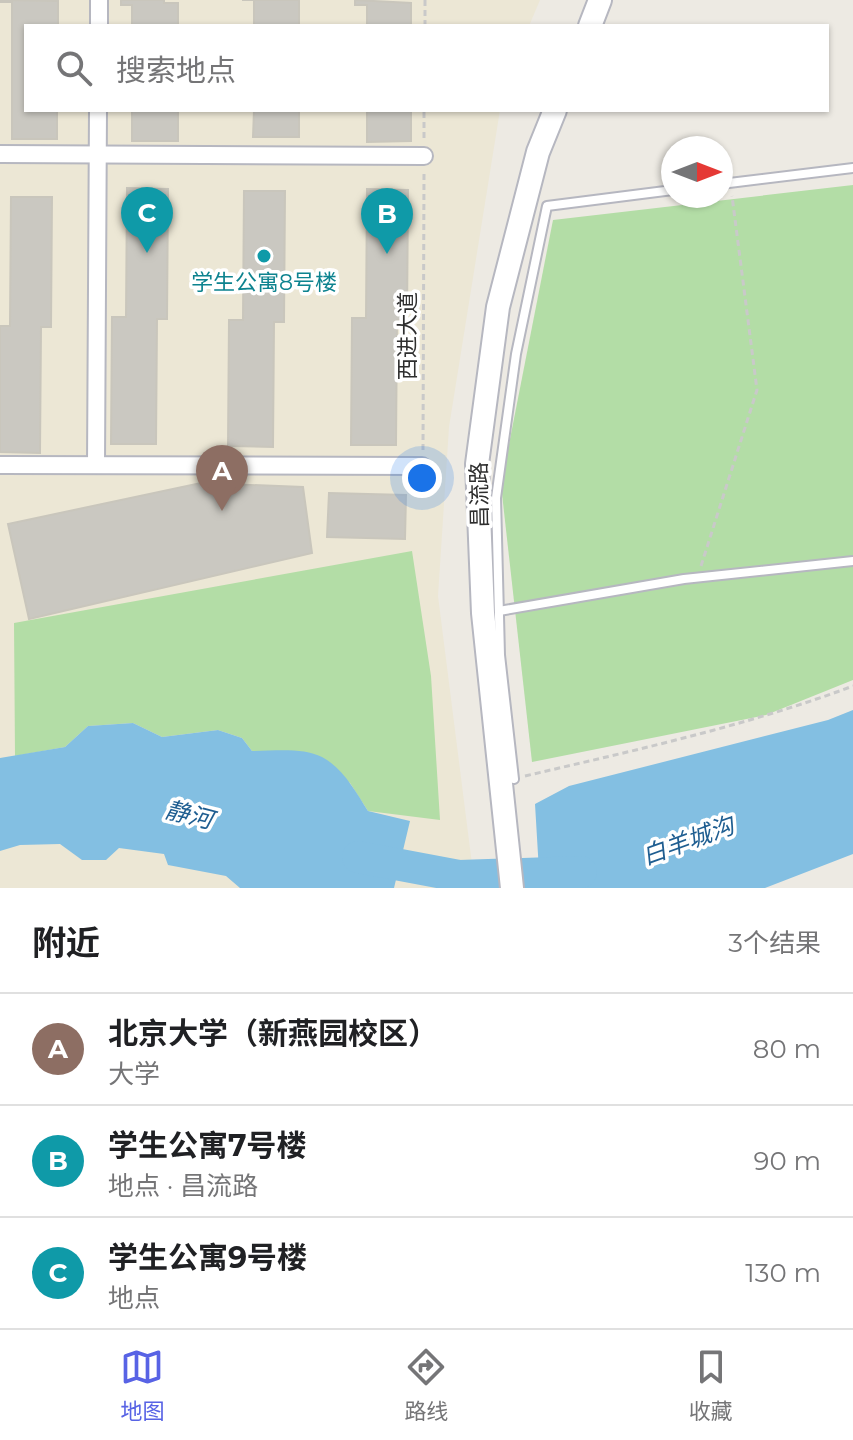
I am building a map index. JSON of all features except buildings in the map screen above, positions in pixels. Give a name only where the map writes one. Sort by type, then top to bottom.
[{"type":"main road","points":[[591,24],[600,0]]},
{"type":"main road","name":"昌流路","points":[[512,888],[508,788],[483,613],[477,464],[498,307],[538,152],[554,112]]},
{"type":"street","points":[[99,0],[99,24]]},
{"type":"street","points":[[96,465],[98,112]]},
{"type":"street","points":[[0,154],[424,156]]},
{"type":"street","points":[[0,465],[422,466]]},
{"type":"lane","points":[[733,183],[853,168]]},
{"type":"lane","points":[[508,788],[500,655],[496,498],[516,354],[547,206],[661,192]]},
{"type":"lane","points":[[499,611],[697,577],[853,561]]},
{"type":"path","points":[[425,0],[425,24]]},
{"type":"path","name":"西进大道","points":[[422,466],[424,112]]},
{"type":"path","points":[[697,577],[757,390],[730,208]]},
{"type":"path","points":[[508,788],[794,708],[853,686]]},
{"type":"shaded area","points":[[0,0],[540,0],[530,24],[24,24],[24,112],[500,112],[449,427],[438,596],[475,888],[0,888]]},
{"type":"green space","points":[[853,185],[853,680],[766,715],[532,762],[501,485],[553,220],[661,207],[733,208],[733,199]]},
{"type":"green space","points":[[412,551],[431,676],[440,820],[368,811],[350,783],[294,751],[252,751],[242,738],[218,730],[162,737],[133,723],[88,726],[65,747],[15,756],[14,623]]},
{"type":"water","points":[[853,710],[853,854],[765,888],[540,888],[535,804],[569,786],[828,720]]},
{"type":"water","name":"静河","points":[[133,723],[162,737],[218,730],[242,738],[252,751],[306,752],[330,762],[348,781],[368,811],[410,821],[394,888],[240,888],[226,876],[168,865],[164,854],[119,848],[106,860],[82,860],[60,844],[20,845],[0,851],[0,758],[65,747],[88,726]]},
{"type":"waterway","name":"白羊城沟","points":[[358,857],[459,876],[581,872]]},
{"type":"place","name":"学生公寓9号楼","points":[[147,253]]},
{"type":"place","name":"学生公寓7号楼","points":[[387,254]]},
{"type":"place","name":"学生公寓8号楼","points":[[264,256]]},
{"type":"place","name":"北京大学（新燕园校区）","points":[[222,511]]}]
